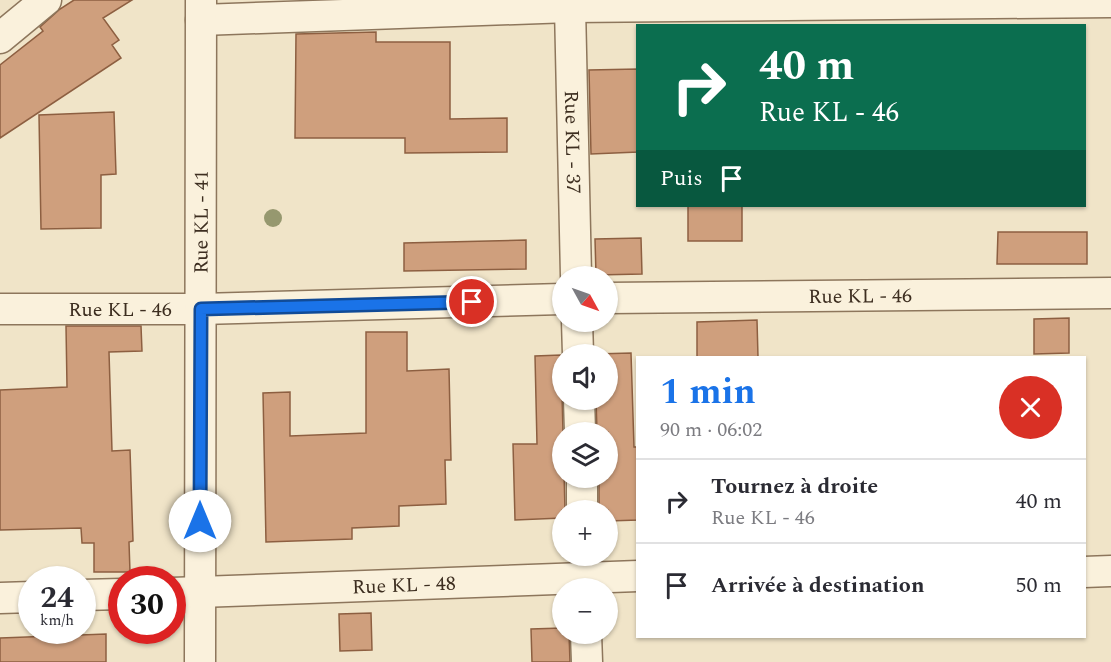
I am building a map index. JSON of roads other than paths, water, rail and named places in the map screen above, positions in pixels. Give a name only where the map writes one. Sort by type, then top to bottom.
[{"type":"street","points":[[0,38],[46,0]]},
{"type":"street","points":[[201,10],[1111,2]]},
{"type":"street","name":"Rue KL - 37","points":[[570,7],[576,266]]},
{"type":"street","name":"Rue KL - 41","points":[[200,662],[186,592],[201,309],[201,10]]},
{"type":"street","name":"Rue KL - 46","points":[[618,298],[1111,293]]},
{"type":"street","name":"Rue KL - 46","points":[[0,309],[201,309],[552,299]]},
{"type":"street","points":[[1086,572],[1111,572]]},
{"type":"street","name":"Rue KL - 48","points":[[186,592],[584,573],[636,576]]},
{"type":"street","points":[[0,598],[18,597]]},
{"type":"street","points":[[586,644],[587,662]]}]
